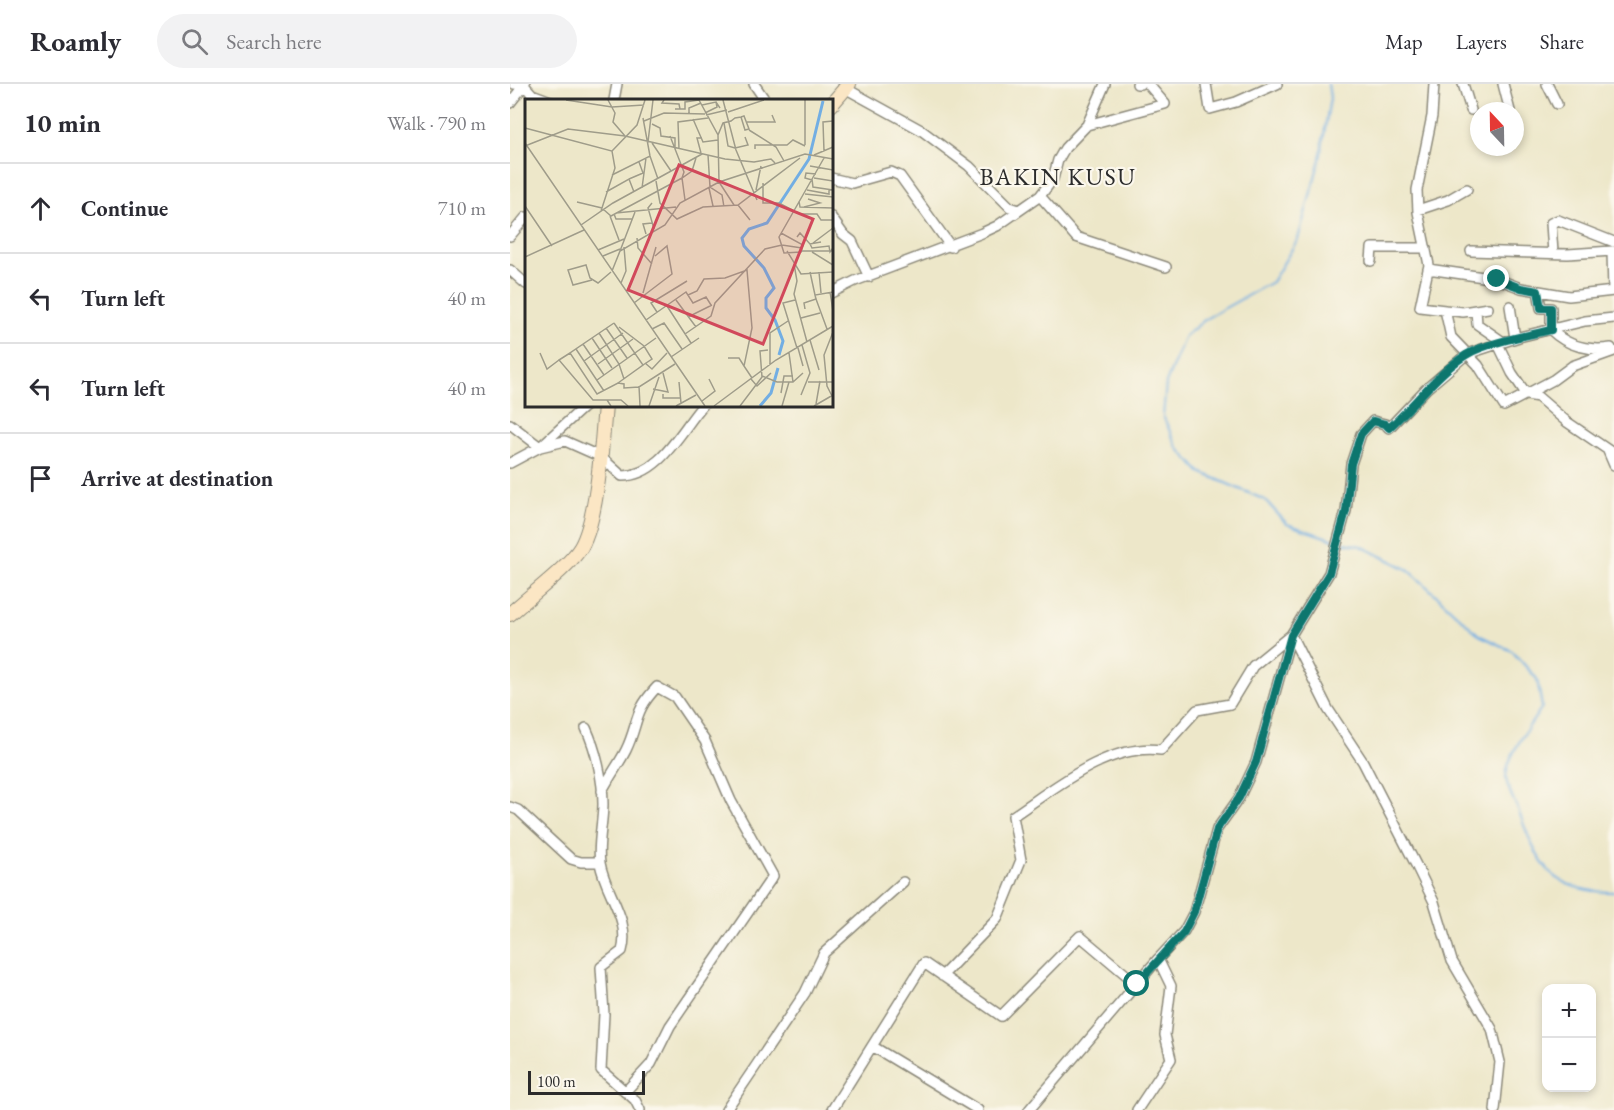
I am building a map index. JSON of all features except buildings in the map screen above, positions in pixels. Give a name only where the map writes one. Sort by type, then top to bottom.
[{"type":"street","points":[[510,103],[521,84],[532,94],[545,99]]},
{"type":"street","points":[[614,99],[617,84]]},
{"type":"street","points":[[754,84],[764,99]]},
{"type":"street","points":[[832,293],[869,276],[951,247],[997,226],[1040,196],[1053,178],[1058,160],[1065,148],[1086,125],[1105,84]]},
{"type":"street","points":[[1086,125],[1165,104],[1148,84]]},
{"type":"street","points":[[1206,84],[1210,109],[1256,89],[1277,84]]},
{"type":"street","points":[[1434,84],[1432,116],[1416,190],[1428,269],[1420,307],[1445,310],[1488,308]]},
{"type":"street","points":[[1463,84],[1470,107]]},
{"type":"street","points":[[1503,84],[1508,102]]},
{"type":"street","points":[[1547,84],[1557,104]]},
{"type":"street","points":[[832,104],[845,85],[921,130],[969,166],[1010,207],[1019,210]]},
{"type":"street","points":[[832,178],[852,183],[891,172],[900,176],[951,247]]},
{"type":"street","points":[[1418,210],[1448,200],[1467,189]]},
{"type":"street","points":[[1040,196],[1076,237],[1166,267]]},
{"type":"street","points":[[510,236],[525,218]]},
{"type":"street","points":[[832,218],[852,242],[869,276]]},
{"type":"street","points":[[1553,253],[1551,223],[1558,220],[1614,242]]},
{"type":"street","points":[[1371,261],[1372,248],[1426,248]]},
{"type":"street","points":[[1428,269],[1497,279],[1521,288],[1569,296],[1614,291],[1612,251],[1553,253],[1471,251]]},
{"type":"street","points":[[510,270],[525,283]]},
{"type":"street","points":[[1538,291],[1541,308],[1551,308],[1551,330],[1559,338],[1580,347],[1614,349]]},
{"type":"street","points":[[1510,306],[1515,338]]},
{"type":"street","points":[[1445,310],[1451,337],[1494,387],[1504,406],[1553,380],[1572,366],[1614,349]]},
{"type":"street","points":[[1476,310],[1478,324],[1501,343],[1512,373],[1527,394],[1538,397],[1611,452],[1614,465]]},
{"type":"street","points":[[1029,1110],[1158,959],[1184,932],[1194,912],[1217,829],[1239,798],[1256,762],[1291,635],[1329,573],[1346,511],[1351,464],[1361,434],[1373,421],[1385,424],[1389,428],[1426,389],[1467,354],[1515,338],[1585,321],[1614,318]]},
{"type":"street","points":[[540,447],[584,406]]},
{"type":"street","points":[[512,607],[580,549],[588,530],[601,457],[605,406]]},
{"type":"street","points":[[510,463],[540,447],[565,441],[601,457],[622,476],[634,476],[663,457],[701,406]]},
{"type":"street","points":[[510,424],[540,447]]},
{"type":"street","points":[[942,976],[997,919],[1021,860],[1013,816],[1087,766],[1145,748],[1161,750],[1197,710],[1230,704],[1253,666],[1291,635]]},
{"type":"street","points":[[1291,635],[1328,709],[1363,762],[1416,865],[1434,902],[1452,961],[1492,1029],[1500,1062],[1495,1110]]},
{"type":"street","points":[[602,791],[626,749],[637,715],[645,700],[657,687],[675,697],[705,741],[731,801],[773,876],[670,1026],[651,1064],[625,1092]]},
{"type":"street","points":[[586,728],[592,742],[602,791],[600,862],[618,907],[624,939],[622,951],[601,967],[604,1014],[601,1070],[635,1100],[640,1110]]},
{"type":"street","points":[[510,807],[518,810],[571,859],[581,862],[600,862]]},
{"type":"street","points":[[726,1110],[805,993],[824,953],[903,882]]},
{"type":"street","points":[[832,1110],[924,963],[1001,1016],[1080,936],[1137,984]]},
{"type":"street","points":[[1137,1110],[1171,1059],[1165,1035],[1172,986],[1158,959]]},
{"type":"street","points":[[872,1047],[978,1110]]},
{"type":"waterway","points":[[1328,84],[1330,98],[1320,159],[1298,239],[1272,282],[1207,318],[1185,336],[1166,383],[1163,416],[1177,447],[1200,472],[1265,500],[1287,524],[1334,540]]},
{"type":"waterway","points":[[1340,542],[1361,546],[1409,570],[1479,635],[1512,651],[1537,679],[1542,707],[1510,760],[1506,777],[1509,790],[1533,847],[1550,872],[1575,887],[1614,892]]},
{"type":"district","name":"BAKIN KUSU","points":[[1058,177]]},
{"type":"route","points":[[1137,984],[1184,932],[1194,912],[1217,829],[1239,798],[1256,762],[1270,718],[1291,635],[1329,573],[1346,511],[1351,464],[1361,434],[1373,421],[1385,424],[1389,428],[1402,417],[1426,389],[1467,354],[1551,330],[1551,308],[1541,308],[1538,291],[1521,288],[1497,279]]}]
